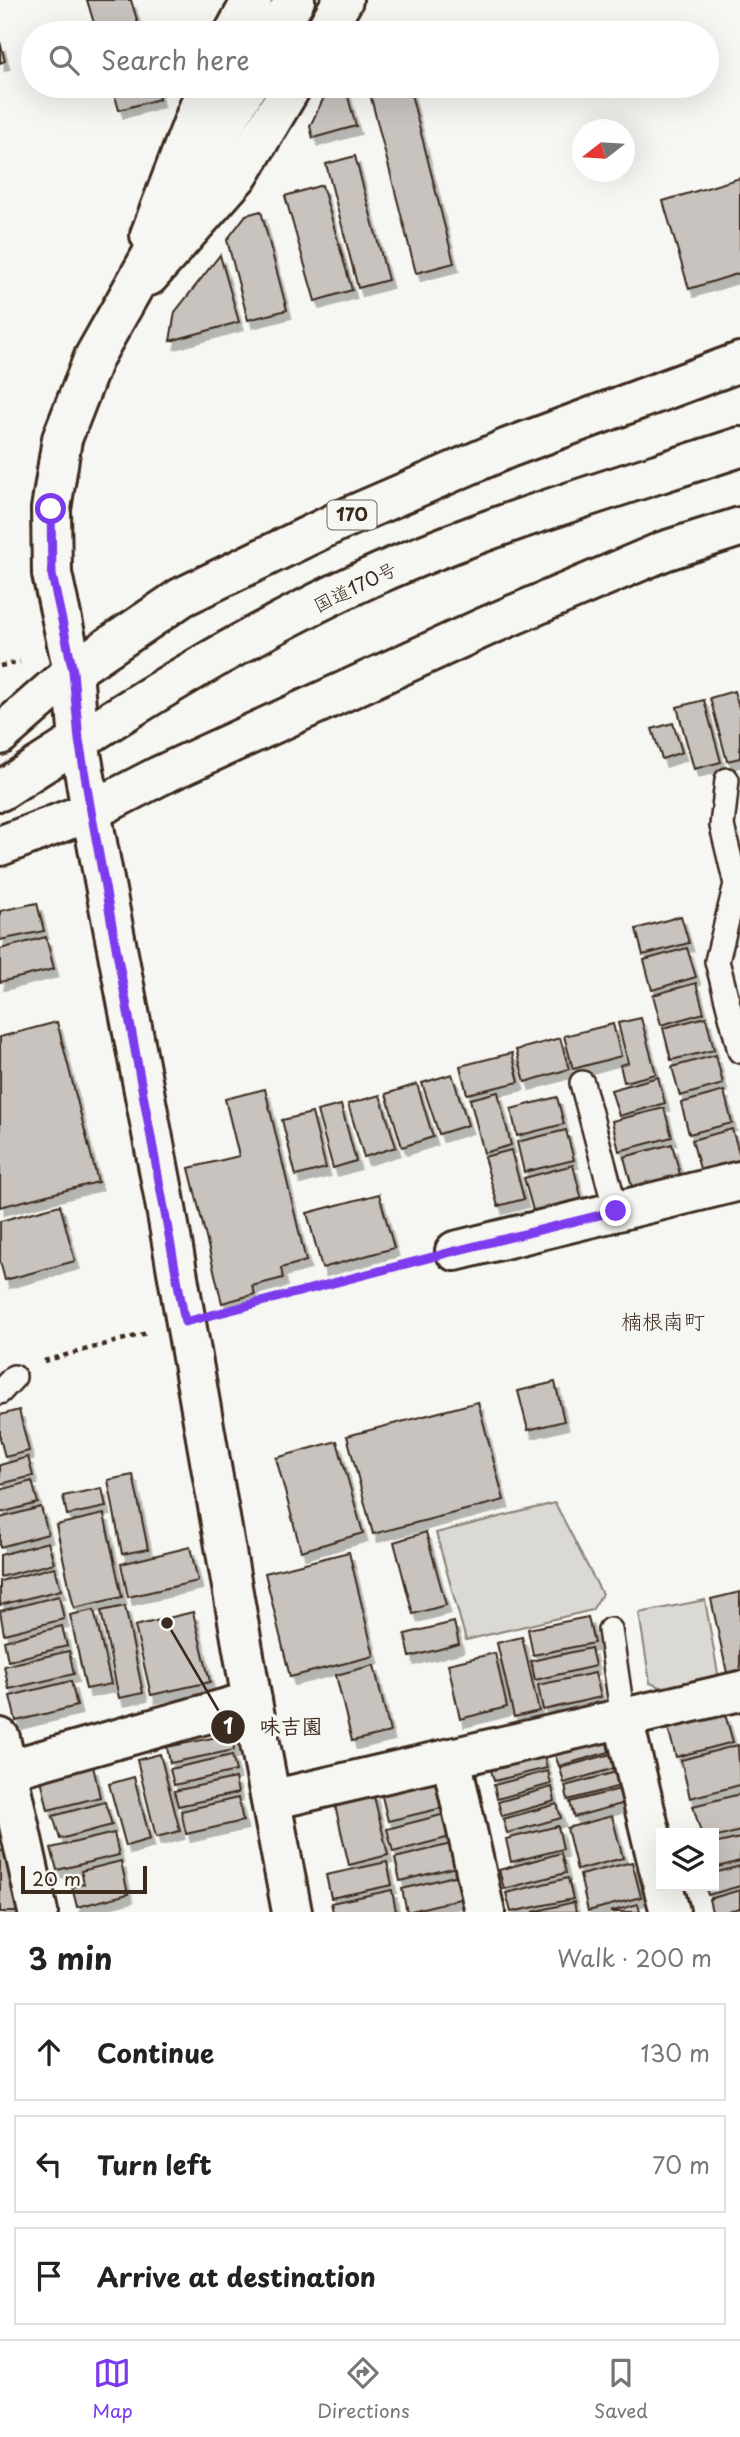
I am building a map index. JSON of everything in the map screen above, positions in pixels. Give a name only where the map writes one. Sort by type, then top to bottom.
[{"type":"main road","points":[[241,21],[252,0]]},
{"type":"main road","points":[[283,21],[295,0]]},
{"type":"main road","points":[[331,21],[344,0]]},
{"type":"main road","points":[[122,306],[202,98]]},
{"type":"main road","points":[[240,98],[94,358],[62,439],[51,509],[52,575],[73,671],[79,740],[91,811],[292,1912]]},
{"type":"main road","points":[[122,306],[240,173],[285,98]]},
{"type":"main road","name":"170","points":[[0,735],[73,671],[182,597],[339,521],[508,448],[740,362]]},
{"type":"main road","name":"国道170号","points":[[0,791],[207,662],[370,578],[491,528],[740,447]]},
{"type":"main road","points":[[0,846],[91,811],[159,776],[485,627],[664,551],[740,527]]},
{"type":"main road","points":[[455,1251],[740,1181]]},
{"type":"main road","points":[[271,1800],[740,1691]]},
{"type":"main road","points":[[38,1912],[2,1760],[252,1701]]},
{"type":"main road","points":[[623,1718],[656,1856]]},
{"type":"main road","points":[[451,1758],[485,1912]]},
{"type":"main road","points":[[664,1891],[670,1912]]},
{"type":"lane","points":[[727,780],[722,826],[736,884],[718,961],[737,1025],[740,1051]]},
{"type":"lane","points":[[582,1083],[616,1211]]},
{"type":"lane","points":[[610,1630],[623,1718]]},
{"type":"path","points":[[7,1384],[26,1366],[455,1251]]},
{"type":"shaded area","points":[[555,1503],[602,1594],[592,1610],[466,1640],[436,1533]]},
{"type":"shaded area","points":[[705,1600],[720,1685],[677,1694],[650,1683],[639,1613]]},
{"type":"building","points":[[87,0],[131,0],[137,21],[93,21]]},
{"type":"building","points":[[0,42],[5,61],[0,63]]},
{"type":"building","points":[[116,98],[159,98],[159,99],[119,110]]},
{"type":"building","points":[[324,98],[348,98],[356,126],[313,138],[310,126]]},
{"type":"building","points":[[371,98],[412,98],[454,263],[416,273]]},
{"type":"building","points":[[355,156],[388,280],[358,288],[326,164]]},
{"type":"building","points":[[740,178],[740,273],[689,289],[663,201]]},
{"type":"building","points":[[322,185],[352,290],[315,301],[285,196]]},
{"type":"building","points":[[261,211],[287,310],[248,320],[227,240],[246,215]]},
{"type":"building","points":[[220,255],[239,322],[170,341],[175,312]]},
{"type":"building","points":[[734,691],[740,711],[740,758],[727,761],[710,698]]},
{"type":"building","points":[[704,700],[721,762],[694,769],[677,707]]},
{"type":"building","points":[[673,723],[682,752],[662,759],[652,729]]},
{"type":"building","points":[[37,903],[44,931],[0,940],[0,911]]},
{"type":"building","points":[[681,916],[689,943],[643,955],[636,929]]},
{"type":"building","points":[[46,937],[54,969],[0,982],[0,949]]},
{"type":"building","points":[[687,948],[696,977],[652,990],[644,960]]},
{"type":"building","points":[[696,983],[704,1013],[661,1025],[653,995]]},
{"type":"building","points":[[706,1017],[714,1050],[671,1060],[663,1028]]},
{"type":"building","points":[[641,1018],[656,1074],[624,1082],[620,1065],[628,1063],[618,1023]]},
{"type":"building","points":[[57,1022],[98,1182],[0,1207],[0,1037]]},
{"type":"building","points":[[613,1024],[621,1056],[573,1069],[564,1036]]},
{"type":"building","points":[[560,1038],[569,1069],[525,1082],[516,1050]]},
{"type":"building","points":[[512,1053],[519,1082],[467,1094],[460,1066]]},
{"type":"building","points":[[716,1055],[723,1084],[680,1096],[672,1067]]},
{"type":"building","points":[[452,1074],[468,1125],[439,1134],[422,1083]]},
{"type":"building","points":[[658,1077],[665,1103],[619,1116],[611,1090]]},
{"type":"building","points":[[417,1084],[433,1137],[402,1147],[386,1094]]},
{"type":"building","points":[[265,1089],[306,1261],[281,1268],[283,1278],[252,1286],[255,1294],[222,1303],[189,1168],[239,1156],[225,1099]]},
{"type":"building","points":[[724,1091],[732,1123],[689,1134],[681,1103]]},
{"type":"building","points":[[498,1092],[511,1145],[484,1153],[470,1099]]},
{"type":"building","points":[[380,1095],[396,1147],[364,1157],[348,1104]]},
{"type":"building","points":[[557,1097],[564,1124],[517,1136],[511,1109]]},
{"type":"building","points":[[341,1105],[356,1161],[333,1168],[317,1111]]},
{"type":"building","points":[[664,1108],[672,1137],[619,1151],[612,1121]]},
{"type":"building","points":[[312,1113],[326,1168],[296,1176],[282,1120]]},
{"type":"building","points":[[732,1129],[740,1156],[740,1166],[702,1176],[692,1140]]},
{"type":"building","points":[[566,1130],[574,1160],[524,1172],[517,1142]]},
{"type":"building","points":[[672,1144],[682,1182],[634,1195],[624,1157]]},
{"type":"building","points":[[511,1150],[524,1199],[498,1206],[484,1157]]},
{"type":"building","points":[[573,1165],[582,1200],[534,1214],[524,1178]]},
{"type":"building","points":[[379,1194],[394,1248],[322,1268],[307,1213]]},
{"type":"building","points":[[60,1205],[75,1261],[5,1280],[0,1261],[0,1221]]},
{"type":"building","points":[[555,1382],[564,1421],[528,1430],[518,1391]]},
{"type":"building","points":[[478,1402],[504,1500],[373,1534],[347,1436]]},
{"type":"building","points":[[19,1410],[29,1451],[5,1457],[0,1438],[0,1415]]},
{"type":"building","points":[[337,1441],[363,1533],[301,1551],[276,1458]]},
{"type":"building","points":[[28,1457],[33,1476],[0,1484],[0,1465]]},
{"type":"building","points":[[133,1475],[148,1549],[122,1554],[108,1480]]},
{"type":"building","points":[[32,1481],[38,1503],[0,1513],[0,1490]]},
{"type":"building","points":[[102,1488],[106,1507],[67,1515],[63,1496]]},
{"type":"building","points":[[41,1507],[48,1534],[0,1547],[0,1518]]},
{"type":"building","points":[[104,1514],[122,1597],[74,1608],[56,1525]]},
{"type":"building","points":[[426,1532],[446,1605],[413,1614],[394,1542]]},
{"type":"building","points":[[48,1542],[54,1563],[0,1577],[0,1555]]},
{"type":"building","points":[[190,1547],[198,1581],[128,1597],[121,1564]]},
{"type":"building","points":[[349,1552],[374,1656],[290,1677],[265,1573]]},
{"type":"building","points":[[55,1567],[61,1590],[0,1605],[0,1581]]},
{"type":"building","points":[[740,1592],[740,1670],[727,1673],[711,1599]]},
{"type":"building","points":[[59,1596],[64,1619],[4,1634],[0,1611]]},
{"type":"building","points":[[125,1606],[143,1693],[119,1698],[101,1611]]},
{"type":"building","points":[[94,1610],[111,1684],[86,1689],[70,1615]]},
{"type":"building","points":[[193,1612],[210,1682],[151,1695],[135,1626]]},
{"type":"building","points":[[588,1617],[594,1643],[533,1655],[528,1629]]},
{"type":"building","points":[[454,1622],[459,1644],[410,1657],[405,1634]]},
{"type":"building","points":[[62,1626],[67,1646],[8,1661],[4,1641]]},
{"type":"building","points":[[522,1637],[539,1711],[514,1717],[497,1643]]},
{"type":"building","points":[[591,1648],[595,1666],[535,1680],[531,1661]]},
{"type":"building","points":[[69,1651],[74,1674],[9,1689],[4,1666]]},
{"type":"building","points":[[495,1653],[507,1707],[460,1719],[448,1664]]},
{"type":"building","points":[[374,1665],[390,1732],[352,1741],[336,1675]]},
{"type":"building","points":[[595,1673],[601,1697],[543,1710],[538,1685]]},
{"type":"building","points":[[71,1681],[77,1706],[16,1721],[10,1696]]},
{"type":"building","points":[[725,1714],[733,1742],[676,1757],[668,1728]]},
{"type":"building","points":[[232,1734],[234,1750],[170,1763],[167,1747]]},
{"type":"building","points":[[606,1738],[609,1752],[559,1766],[554,1752]]},
{"type":"building","points":[[738,1745],[740,1785],[690,1798],[681,1760]]},
{"type":"building","points":[[543,1753],[547,1768],[494,1781],[490,1766]]},
{"type":"building","points":[[160,1754],[180,1831],[156,1837],[137,1760]]},
{"type":"building","points":[[611,1754],[615,1768],[564,1783],[560,1768]]},
{"type":"building","points":[[232,1755],[236,1771],[174,1785],[170,1769]]},
{"type":"building","points":[[93,1766],[100,1797],[48,1810],[41,1779]]},
{"type":"building","points":[[548,1771],[551,1784],[497,1799],[494,1785]]},
{"type":"building","points":[[616,1772],[620,1786],[568,1800],[565,1786]]},
{"type":"building","points":[[134,1777],[150,1839],[126,1846],[109,1784]]},
{"type":"building","points":[[235,1778],[238,1793],[178,1806],[174,1791]]},
{"type":"building","points":[[428,1780],[441,1785],[446,1807],[388,1821],[381,1792]]},
{"type":"building","points":[[552,1787],[555,1801],[502,1816],[498,1802]]},
{"type":"building","points":[[620,1789],[625,1803],[574,1817],[570,1802]]},
{"type":"building","points":[[373,1792],[388,1855],[349,1865],[334,1801]]},
{"type":"building","points":[[740,1794],[740,1831],[719,1837],[719,1828],[700,1828],[693,1806]]},
{"type":"building","points":[[238,1798],[243,1821],[186,1834],[181,1811]]},
{"type":"building","points":[[105,1802],[112,1825],[60,1839],[53,1816]]},
{"type":"building","points":[[557,1804],[561,1818],[507,1833],[503,1819]]},
{"type":"building","points":[[449,1813],[454,1836],[393,1852],[387,1829]]},
{"type":"building","points":[[612,1816],[623,1858],[577,1870],[567,1828]]},
{"type":"building","points":[[558,1826],[563,1849],[511,1862],[506,1839]]},
{"type":"building","points":[[114,1833],[119,1855],[57,1870],[51,1848]]},
{"type":"building","points":[[740,1838],[740,1861],[719,1867],[719,1843]]},
{"type":"building","points":[[455,1843],[460,1866],[400,1881],[395,1858]]},
{"type":"building","points":[[11,1848],[27,1912],[0,1912],[0,1851]]},
{"type":"building","points":[[561,1853],[566,1873],[504,1889],[499,1870]]},
{"type":"building","points":[[121,1861],[128,1894],[77,1907],[72,1887],[84,1884],[81,1871]]},
{"type":"building","points":[[387,1862],[392,1885],[331,1898],[326,1875]]},
{"type":"building","points":[[632,1862],[641,1897],[588,1911],[580,1875]]},
{"type":"building","points":[[740,1866],[740,1886],[708,1895],[707,1891],[719,1891],[719,1872]]},
{"type":"building","points":[[462,1874],[468,1897],[407,1912],[402,1889]]},
{"type":"building","points":[[568,1878],[573,1899],[511,1912],[506,1893]]},
{"type":"building","points":[[392,1890],[396,1912],[333,1912],[331,1903]]},
{"type":"building","points":[[740,1890],[740,1908],[712,1912],[709,1899]]},
{"type":"building","points":[[574,1902],[576,1912],[533,1912]]},
{"type":"building","points":[[638,1904],[640,1912],[610,1912]]},
{"type":"place","name":"味吉園","points":[[167,1623]]},
{"type":"district","name":"楠根南町","points":[[663,1322]]},
{"type":"route","points":[[51,509],[52,575],[73,671],[79,740],[185,1322],[616,1211]]}]
